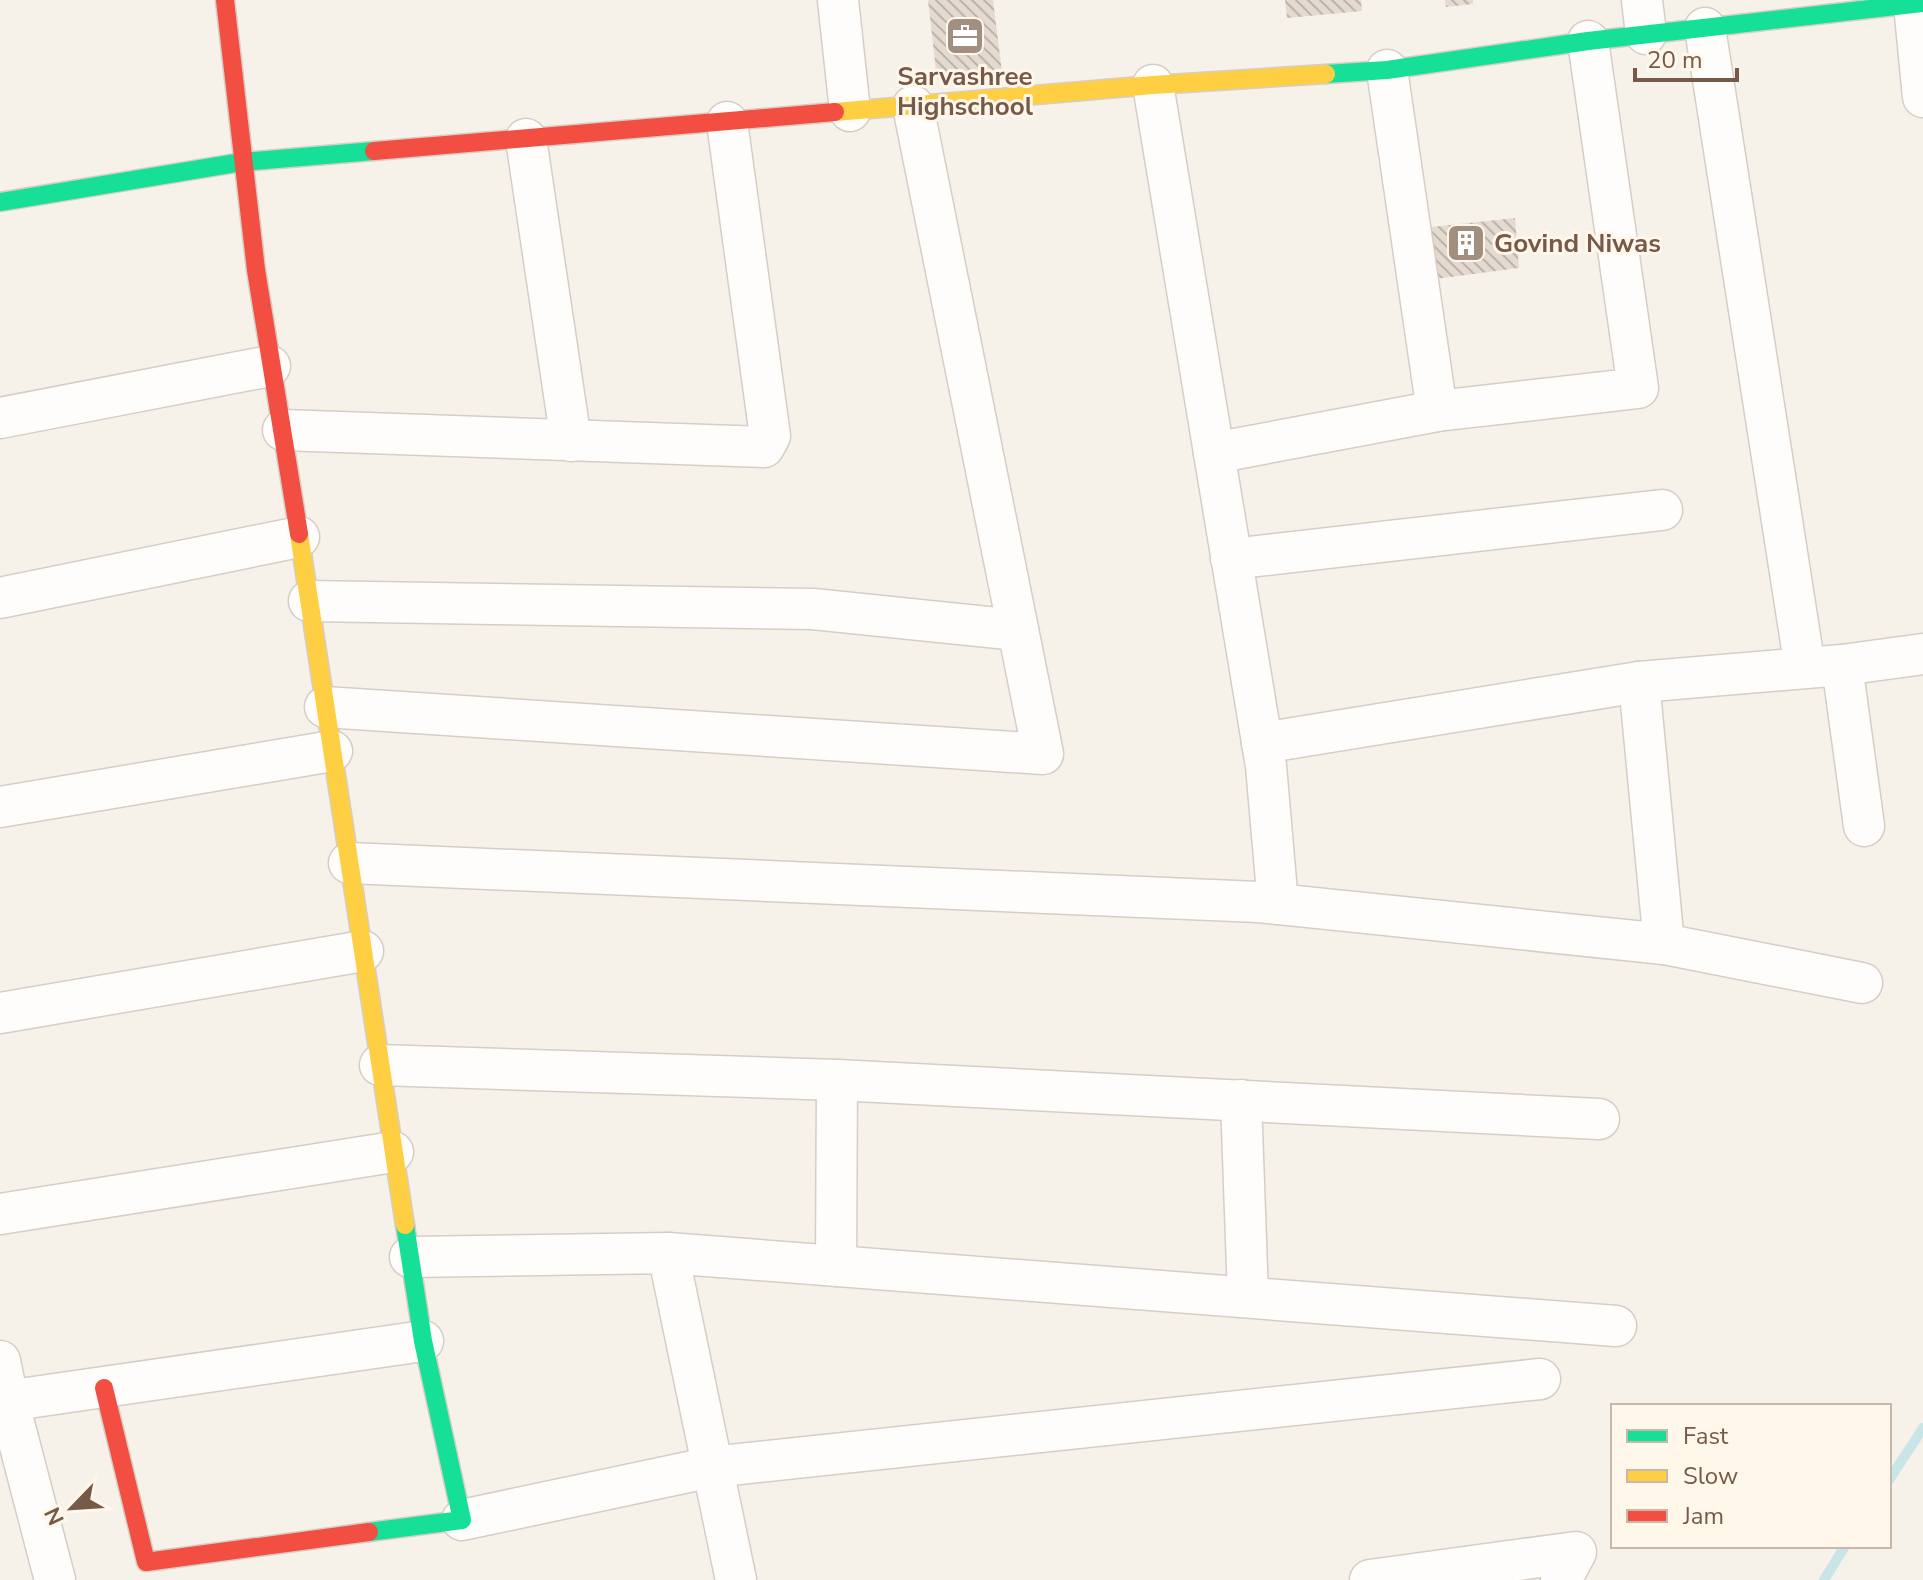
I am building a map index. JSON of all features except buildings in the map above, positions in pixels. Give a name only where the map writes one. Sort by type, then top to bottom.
[{"type":"street","points":[[225,0],[242,162],[270,366],[283,430],[423,1341],[462,1520]]},
{"type":"street","points":[[838,0],[850,111]]},
{"type":"street","points":[[0,202],[242,162],[1153,85],[1387,70],[1588,41],[1644,17],[1705,28],[1918,4],[1923,97]]},
{"type":"street","points":[[1705,28],[1823,667],[1864,826]]},
{"type":"street","points":[[1214,453],[1437,411],[1638,388],[1588,41]]},
{"type":"street","points":[[1387,70],[1437,411]]},
{"type":"street","points":[[1153,85],[1262,743],[1278,904]]},
{"type":"street","points":[[325,707],[1043,754],[913,106]]},
{"type":"street","points":[[283,430],[764,447],[770,436],[727,122]]},
{"type":"street","points":[[526,139],[571,441]]},
{"type":"street","points":[[0,418],[270,366]]},
{"type":"street","points":[[1231,559],[1662,510]]},
{"type":"street","points":[[0,598],[299,537]]},
{"type":"street","points":[[309,601],[813,609],[1018,630]]},
{"type":"street","points":[[1262,743],[1639,682],[1823,667],[1923,654]]},
{"type":"street","points":[[1639,682],[1664,944]]},
{"type":"street","points":[[0,807],[332,751]]},
{"type":"street","points":[[349,863],[1278,904],[1664,944],[1862,983]]},
{"type":"street","points":[[0,1013],[363,951]]},
{"type":"street","points":[[380,1065],[837,1080],[1599,1119]]},
{"type":"street","points":[[836,1266],[837,1080]]},
{"type":"street","points":[[1241,1100],[1248,1296]]},
{"type":"street","points":[[0,1214],[393,1152]]},
{"type":"street","points":[[410,1257],[668,1253],[1616,1326]]},
{"type":"street","points":[[668,1253],[736,1580]]},
{"type":"street","points":[[4,1401],[423,1341]]},
{"type":"street","points":[[0,1361],[4,1401],[55,1580]]},
{"type":"street","points":[[104,1388],[148,1571],[462,1520],[712,1467],[1540,1379]]},
{"type":"street","points":[[1370,1580],[1576,1552],[1561,1580]]},
{"type":"waterway","points":[[1891,1477],[1923,1428]]},
{"type":"waterway","points":[[1824,1580],[1844,1548]]},
{"type":"traffic: fast","points":[[1326,74],[1387,70],[1588,41],[1923,3]]},
{"type":"traffic: fast","points":[[0,202],[242,162],[374,151]]},
{"type":"traffic: fast","points":[[369,1532],[462,1520],[423,1341],[405,1225]]},
{"type":"traffic: slow","points":[[835,112],[1326,74]]},
{"type":"traffic: slow","points":[[299,534],[405,1225]]},
{"type":"traffic: jam","points":[[225,0],[256,270],[299,534]]},
{"type":"traffic: jam","points":[[374,151],[835,112]]},
{"type":"traffic: jam","points":[[104,1388],[146,1562],[369,1532]]},
{"type":"place","name":"Sarvashree Highschool","points":[[965,36]]},
{"type":"place","name":"Govind Niwas","points":[[1466,243]]}]
